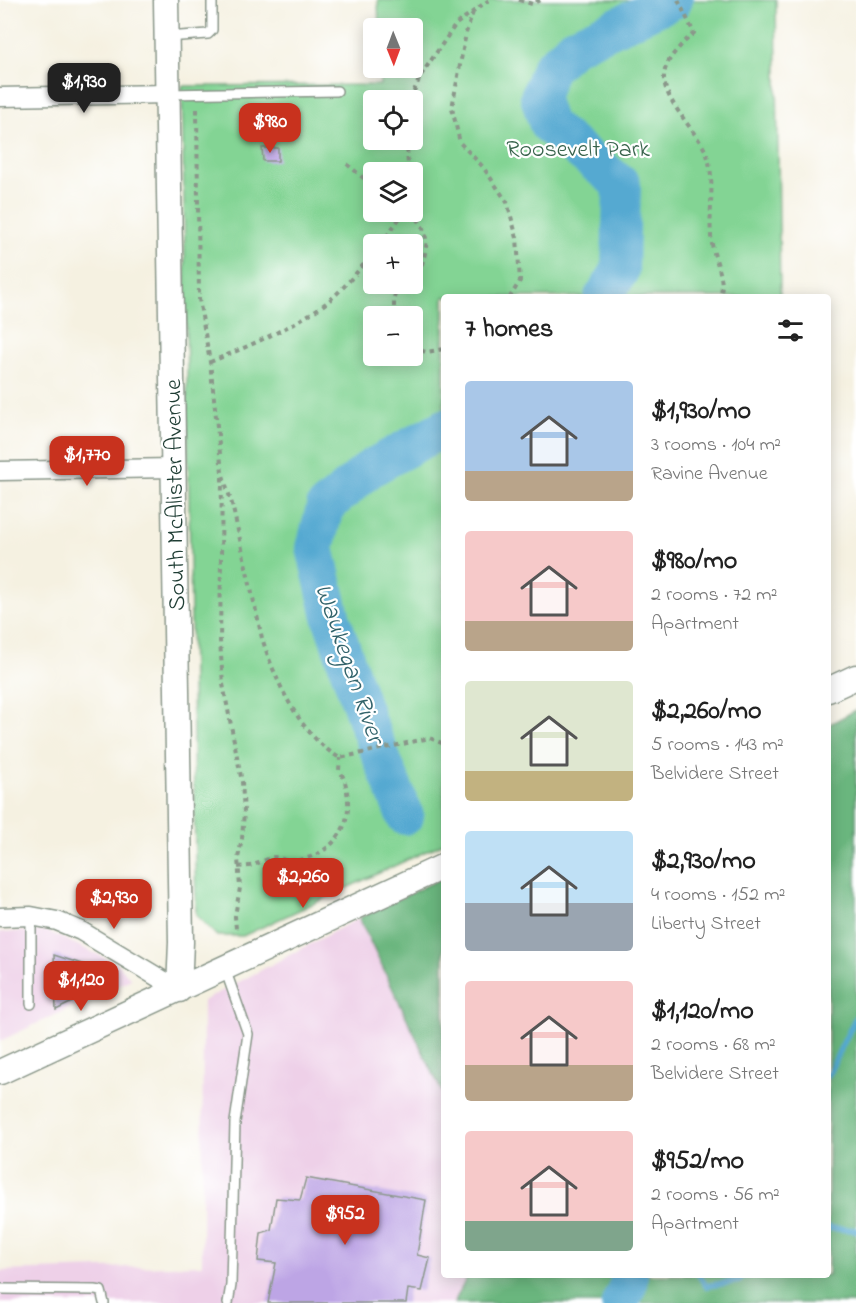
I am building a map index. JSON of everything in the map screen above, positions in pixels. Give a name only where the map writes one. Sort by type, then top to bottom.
[{"type":"street","name":"South McAlister Avenue","points":[[166,0],[182,942],[179,990]]},
{"type":"street","points":[[0,97],[168,94]]},
{"type":"street","points":[[0,471],[174,468]]},
{"type":"street","points":[[831,689],[856,677]]},
{"type":"street","points":[[0,1072],[441,867]]},
{"type":"street","points":[[0,917],[31,916],[57,921],[81,931],[179,990]]},
{"type":"lane","points":[[167,37],[208,34],[213,30],[212,0]]},
{"type":"lane","points":[[168,94],[337,91]]},
{"type":"lane","points":[[30,1004],[31,916]]},
{"type":"lane","points":[[225,969],[248,1034],[235,1122],[231,1285],[228,1303]]},
{"type":"lane","points":[[0,1289],[95,1290],[101,1291],[104,1303]]},
{"type":"path","points":[[414,90],[443,40],[456,24],[489,0]]},
{"type":"path","points":[[519,0],[532,4],[540,0]]},
{"type":"path","points":[[678,0],[694,33],[669,58],[664,68],[664,82],[674,105],[705,150],[710,169],[710,229],[713,252],[722,276],[721,294]]},
{"type":"path","points":[[473,12],[466,33],[452,108],[460,143],[483,167],[507,202],[517,238],[520,281],[512,294]]},
{"type":"path","points":[[197,109],[199,299],[210,362],[222,472],[220,641],[223,684],[242,782],[244,812],[238,867],[240,888],[235,916],[236,929]]},
{"type":"path","points":[[347,164],[363,178]]},
{"type":"path","points":[[421,222],[428,247],[423,261]]},
{"type":"path","points":[[210,362],[265,339],[322,306],[342,289],[363,265]]},
{"type":"path","points":[[423,351],[441,350]]},
{"type":"path","points":[[222,472],[270,663],[284,692],[310,733],[322,746],[340,758],[430,738],[441,743]]},
{"type":"path","points":[[238,867],[251,866],[275,857],[290,861],[302,860],[318,855],[329,848],[340,836],[347,820],[347,787],[339,770],[340,758]]},
{"type":"path","points":[[290,861],[297,869],[330,891]]},
{"type":"shaded area","points":[[359,918],[441,1090],[441,1278],[466,1278],[454,1303],[0,1303],[0,1271],[202,1265],[203,1001]]},
{"type":"shaded area","points":[[47,931],[118,964],[131,979],[0,1041],[0,932]]},
{"type":"green space","name":"Roosevelt Park","points":[[378,0],[776,0],[780,294],[441,294],[441,844],[243,936],[217,936],[196,915],[182,86],[380,85],[380,78],[423,78],[423,18],[379,18]]},
{"type":"green space","points":[[856,710],[856,1303],[454,1303],[466,1278],[831,1278],[831,723]]},
{"type":"green space","points":[[441,878],[441,1090],[359,918]]},
{"type":"building","points":[[262,148],[278,148],[278,161],[263,161]]},
{"type":"building","points":[[54,955],[113,974],[115,981],[56,1010]]},
{"type":"building","points":[[306,1178],[426,1200],[417,1255],[430,1258],[422,1291],[408,1289],[406,1303],[268,1303],[276,1263],[258,1261],[261,1233],[271,1230],[276,1198],[300,1200]]},
{"type":"waterway","name":"Waukegan River","points":[[605,294],[620,271],[622,185],[548,125],[539,97],[550,68],[574,46],[674,0]]},
{"type":"waterway","name":"Waukegan River","points":[[405,816],[367,722],[332,620],[315,548],[325,507],[371,468],[441,430]]},
{"type":"waterway","points":[[831,1069],[856,1017]]},
{"type":"waterway","points":[[831,1228],[856,1230]]},
{"type":"waterway","name":"Waukegan River","points":[[620,1303],[629,1278]]},
{"type":"waterway","points":[[701,1278],[706,1286],[739,1281],[742,1278]]}]
